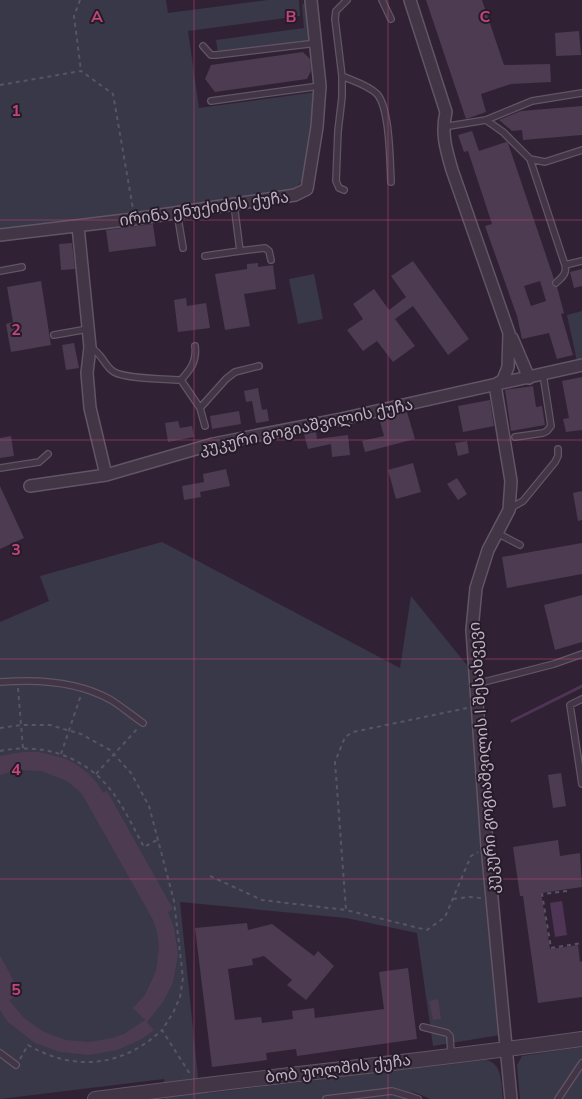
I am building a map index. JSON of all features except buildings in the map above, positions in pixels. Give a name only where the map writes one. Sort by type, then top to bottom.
[{"type":"street","name":"ირინა ენუქიძის ქუჩა","points":[[0,235],[78,226],[295,195],[307,189],[317,127],[320,86],[311,0]]},
{"type":"street","points":[[410,0],[446,112],[443,127],[445,148],[509,333],[529,378]]},
{"type":"street","points":[[78,226],[90,347],[87,373],[90,408],[106,475]]},
{"type":"street","points":[[495,385],[503,380],[508,367],[509,333]]},
{"type":"street","name":"კუკური გოგიაშვილის ქუჩა","points":[[30,486],[106,475],[214,444],[341,419],[582,365]]},
{"type":"street","name":"კუკური გოგიაშვილის I შესახვევი","points":[[495,385],[511,481],[509,510],[488,550],[476,588],[472,630],[487,846],[511,1099]]},
{"type":"street","name":"ბობ უოლშის ქუჩა","points":[[95,1099],[174,1094],[451,1055],[582,1039]]},
{"type":"lane","points":[[344,190],[339,188],[336,181],[342,76],[335,19],[336,11],[347,0]]},
{"type":"lane","points":[[382,0],[391,19]]},
{"type":"lane","points":[[203,46],[211,55],[216,55],[317,43]]},
{"type":"lane","points":[[342,76],[363,84],[376,93],[381,100],[390,153],[391,182]]},
{"type":"lane","points":[[211,101],[320,86]]},
{"type":"lane","points":[[443,127],[486,120],[532,102],[582,93]]},
{"type":"lane","points":[[486,120],[503,132],[530,159],[565,265],[566,271],[564,276],[556,284]]},
{"type":"lane","points":[[530,159],[545,162],[582,150]]},
{"type":"lane","points":[[234,204],[240,251]]},
{"type":"lane","points":[[177,212],[183,248]]},
{"type":"lane","points":[[204,256],[265,248],[269,251],[270,260]]},
{"type":"lane","points":[[565,265],[582,261]]},
{"type":"lane","points":[[0,271],[22,267]]},
{"type":"lane","points":[[54,335],[88,329]]},
{"type":"lane","points":[[181,380],[192,368],[196,356],[195,346]]},
{"type":"lane","points":[[90,347],[98,352],[115,372],[128,376],[181,380]]},
{"type":"lane","points":[[200,408],[226,379],[235,372],[259,366]]},
{"type":"lane","points":[[515,437],[543,433],[550,426],[543,374]]},
{"type":"lane","points":[[181,380],[200,408],[205,426]]},
{"type":"lane","points":[[509,510],[524,500],[555,462],[558,456],[558,449]]},
{"type":"lane","points":[[0,468],[39,462],[48,454]]},
{"type":"lane","points":[[497,533],[520,545]]},
{"type":"lane","points":[[475,685],[554,664],[582,654]]},
{"type":"lane","points":[[0,682],[27,680],[63,684],[83,689],[110,700],[143,723]]},
{"type":"lane","points":[[582,699],[570,705],[582,784]]},
{"type":"lane","points":[[423,1027],[450,1036],[451,1055]]},
{"type":"lane","points":[[0,1053],[16,1065]]},
{"type":"lane","points":[[558,1099],[579,1072],[582,1063]]},
{"type":"lane","points":[[326,1099],[392,1091],[418,1099]]},
{"type":"path","points":[[80,0],[74,16],[81,71]]},
{"type":"path","points":[[0,85],[81,71],[113,94],[134,218]]},
{"type":"path","points":[[18,680],[23,748]]},
{"type":"path","points":[[61,754],[83,689]]},
{"type":"path","points":[[346,910],[335,762],[344,737],[353,732],[477,706]]},
{"type":"path","points":[[96,774],[143,723]]},
{"type":"path","points":[[0,728],[21,725],[50,725],[81,734],[110,750],[131,773],[149,806],[174,901],[183,978],[180,997],[173,1013],[162,1030],[148,1043],[115,1058],[87,1062],[66,1060],[43,1053],[28,1045],[16,1065]]},
{"type":"path","points":[[0,751],[23,748],[61,754],[73,758],[96,774],[114,793],[144,847],[158,840]]},
{"type":"path","points":[[210,876],[262,900],[346,910],[427,930],[445,917],[471,856],[487,846]]},
{"type":"path","points":[[567,891],[542,894],[551,948],[582,943]]},
{"type":"path","points":[[453,899],[482,898],[493,907]]},
{"type":"path","points":[[162,1030],[190,1074]]},
{"type":"shaded area","points":[[0,0],[166,0],[168,13],[268,0],[299,0],[300,16],[188,31],[199,108],[316,92],[303,180],[293,190],[106,219],[0,232]]},
{"type":"shaded area","points":[[310,3],[315,40],[218,53],[216,40],[304,28],[302,4]]},
{"type":"shaded area","points":[[314,274],[323,319],[298,324],[289,279]]},
{"type":"shaded area","points":[[582,311],[582,360],[577,361],[567,315]]},
{"type":"shaded area","points":[[162,542],[400,668],[411,596],[470,669],[500,1035],[433,1046],[417,933],[346,918],[180,902],[198,1078],[208,1093],[486,1060],[496,1065],[500,1075],[503,1099],[430,1099],[410,1090],[423,1099],[165,1099],[164,1079],[0,1099],[0,622],[49,601],[40,576]]},
{"type":"shaded area","points":[[562,901],[567,935],[555,937],[550,903]]},
{"type":"shaded area","points":[[582,1047],[582,1099],[520,1099],[517,1065],[522,1056]]},
{"type":"waterway","points":[[512,721],[582,686]]}]
